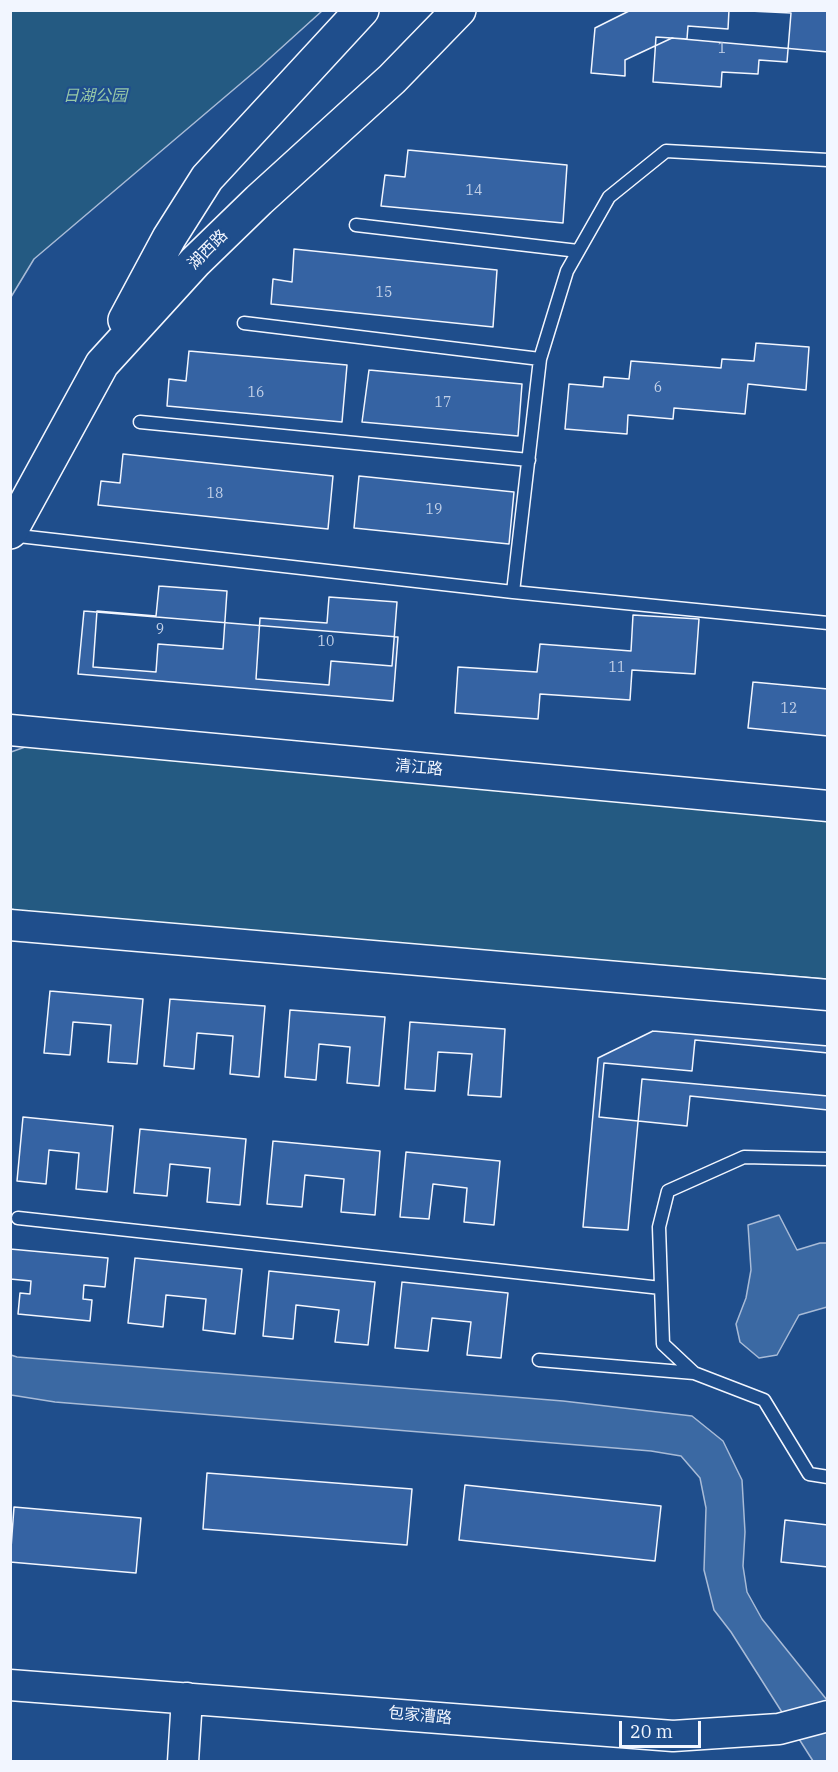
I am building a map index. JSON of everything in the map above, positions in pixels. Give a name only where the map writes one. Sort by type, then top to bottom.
[{"type":"main road","points":[[102,364],[169,238],[207,178],[362,10]]},
{"type":"main road","name":"湖西路","points":[[10,533],[102,364],[195,262],[259,200],[392,79],[459,10]]},
{"type":"street","name":"清江路","points":[[10,730],[828,806]]},
{"type":"street","points":[[10,925],[828,995]]},
{"type":"street","name":"包家漕路","points":[[10,1685],[673,1737],[779,1729],[828,1716]]},
{"type":"street","points":[[183,1761],[187,1698]]},
{"type":"lane","points":[[513,592],[540,358],[567,271],[609,197],[666,151],[828,160]]},
{"type":"lane","points":[[356,225],[578,251]]},
{"type":"lane","points":[[244,323],[540,358]]},
{"type":"lane","points":[[140,422],[529,460]]},
{"type":"lane","points":[[10,533],[513,592],[828,623]]},
{"type":"lane","points":[[694,1373],[663,1344],[659,1227],[668,1191],[744,1157],[828,1159]]},
{"type":"lane","points":[[18,1218],[661,1288]]},
{"type":"lane","points":[[539,1360],[694,1373],[764,1401],[810,1474],[828,1476]]},
{"type":"green space","name":"日湖公园","points":[[11,10],[322,11],[259,68],[34,259],[11,297]]},
{"type":"green space","points":[[28,746],[827,816],[827,979],[29,913],[11,909],[11,752]]},
{"type":"shaded area","points":[[779,1215],[797,1250],[827,1243],[827,1307],[799,1315],[777,1355],[759,1358],[740,1342],[736,1324],[746,1298],[751,1270],[748,1225]]},
{"type":"shaded area","points":[[11,1355],[563,1401],[692,1416],[723,1441],[742,1480],[745,1532],[743,1566],[747,1592],[762,1619],[827,1700],[827,1761],[813,1761],[731,1632],[714,1610],[704,1570],[706,1508],[700,1478],[681,1456],[651,1451],[55,1402],[11,1395]]},
{"type":"building","points":[[631,10],[828,10],[828,52],[672,38],[625,60],[625,76],[591,73],[595,28]]},
{"type":"building","points":[[729,10],[791,13],[787,62],[759,60],[758,74],[722,72],[721,87],[653,82],[656,37],[687,39],[688,26],[728,29]]},
{"type":"building","points":[[408,150],[567,165],[563,223],[381,206],[385,175],[405,177]]},
{"type":"building","points":[[294,249],[497,270],[493,327],[271,304],[273,279],[292,282]]},
{"type":"building","points":[[756,343],[809,347],[806,390],[748,384],[745,414],[674,408],[673,419],[628,415],[627,434],[565,429],[569,384],[603,387],[604,377],[629,379],[631,361],[721,368],[722,359],[754,361]]},
{"type":"building","points":[[189,351],[347,365],[342,422],[167,406],[169,379],[186,381]]},
{"type":"building","points":[[369,370],[522,384],[518,436],[362,422]]},
{"type":"building","points":[[123,454],[333,476],[328,529],[98,505],[101,481],[120,483]]},
{"type":"building","points":[[359,476],[514,492],[509,544],[354,528]]},
{"type":"building","points":[[159,586],[227,591],[223,649],[158,644],[156,672],[93,667],[97,611],[156,616]]},
{"type":"building","points":[[329,597],[397,602],[392,666],[331,661],[329,685],[256,679],[260,618],[327,623]]},
{"type":"building","points":[[84,611],[398,637],[393,701],[78,674]]},
{"type":"building","points":[[633,615],[699,619],[695,674],[632,670],[630,700],[540,694],[538,719],[455,713],[458,667],[537,672],[540,644],[631,651]]},
{"type":"building","points":[[753,682],[828,689],[828,736],[748,728]]},
{"type":"building","points":[[50,991],[143,999],[137,1064],[108,1062],[111,1025],[73,1022],[70,1055],[44,1053]]},
{"type":"building","points":[[170,999],[265,1006],[259,1077],[230,1074],[233,1036],[197,1033],[194,1069],[164,1066]]},
{"type":"building","points":[[290,1010],[385,1017],[379,1086],[347,1083],[350,1047],[319,1044],[316,1080],[285,1077]]},
{"type":"building","points":[[410,1022],[505,1029],[501,1097],[468,1095],[472,1054],[438,1052],[435,1091],[405,1089]]},
{"type":"building","points":[[653,1031],[828,1046],[828,1096],[642,1079],[628,1230],[583,1227],[598,1058]]},
{"type":"building","points":[[695,1040],[828,1053],[828,1110],[690,1096],[687,1126],[599,1117],[604,1063],[692,1071]]},
{"type":"building","points":[[23,1117],[113,1126],[107,1192],[76,1189],[79,1153],[49,1150],[46,1184],[17,1181]]},
{"type":"building","points":[[140,1129],[246,1139],[240,1205],[207,1202],[210,1168],[170,1164],[167,1196],[134,1193]]},
{"type":"building","points":[[273,1141],[380,1151],[375,1215],[341,1212],[344,1179],[305,1175],[302,1207],[267,1204]]},
{"type":"building","points":[[406,1152],[500,1161],[494,1225],[464,1222],[467,1188],[433,1184],[429,1219],[400,1217]]},
{"type":"building","points":[[10,1249],[108,1258],[105,1287],[84,1285],[83,1299],[92,1300],[90,1321],[18,1314],[20,1293],[30,1294],[31,1281],[10,1279]]},
{"type":"building","points":[[135,1258],[242,1269],[235,1334],[203,1330],[206,1299],[166,1295],[163,1327],[128,1323]]},
{"type":"building","points":[[269,1271],[375,1282],[368,1345],[335,1342],[339,1310],[296,1305],[293,1339],[263,1336]]},
{"type":"building","points":[[402,1282],[508,1293],[501,1358],[467,1355],[471,1322],[432,1318],[428,1351],[395,1348]]},
{"type":"building","points":[[207,1473],[412,1489],[407,1545],[203,1529]]},
{"type":"building","points":[[465,1485],[661,1506],[655,1561],[459,1540]]},
{"type":"building","points":[[14,1507],[141,1518],[136,1573],[10,1562]]},
{"type":"building","points":[[785,1520],[828,1525],[828,1567],[781,1562]]}]
